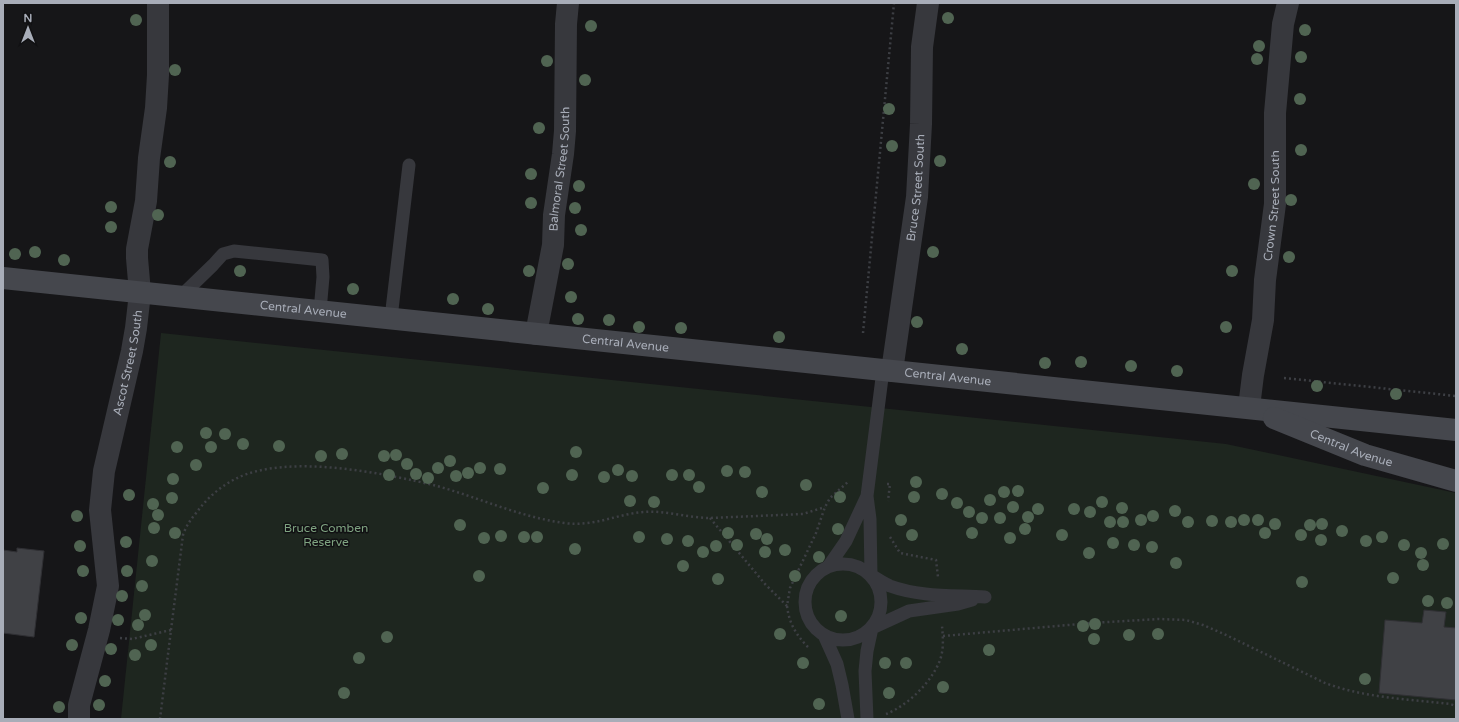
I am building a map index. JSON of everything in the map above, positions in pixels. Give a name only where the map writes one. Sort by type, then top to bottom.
[{"type":"main road","name":"Central Avenue","points":[[3,278],[180,298],[390,318],[1456,430]]},
{"type":"main road","name":"Central Avenue","points":[[1249,408],[1365,454],[1456,481]]},
{"type":"street","name":"Ascot Street South","points":[[78,719],[79,705],[99,630],[108,586],[100,510],[104,471],[136,328],[140,293],[137,258],[147,196],[147,173],[156,108],[158,67],[158,3]]},
{"type":"street","name":"Balmoral Street South","points":[[536,334],[553,245],[554,214],[563,154],[565,131],[566,24],[568,3]]},
{"type":"street","name":"Bruce Street South","points":[[887,371],[917,197],[921,131],[922,47],[928,3]]},
{"type":"street","name":"Crown Street South","points":[[1249,408],[1253,375],[1263,320],[1265,280],[1275,204],[1275,113],[1283,24],[1288,3]]},
{"type":"lane","points":[[390,318],[410,165]]},
{"type":"lane","points":[[180,298],[223,254],[234,251],[322,260],[323,277],[320,311]]},
{"type":"lane","points":[[828,566],[851,564],[862,568],[888,585],[908,591],[925,594],[985,597],[958,604],[909,611],[872,628],[861,636],[849,640],[836,640],[824,635],[814,628],[808,618],[805,600],[810,582],[818,573],[828,566],[846,541],[867,496],[887,371]]},
{"type":"lane","points":[[867,496],[870,519],[871,575],[878,585],[881,596],[881,608],[878,619],[872,628],[867,651],[865,671],[868,719]]},
{"type":"lane","points":[[824,635],[837,664],[848,719]]},
{"type":"path","points":[[863,333],[894,3]]},
{"type":"path","points":[[1284,378],[1456,396]]},
{"type":"path","points":[[160,719],[183,535],[203,504],[221,488],[236,478],[267,469],[303,467],[348,469],[370,472],[438,487],[544,520],[587,524],[633,513],[646,512],[696,518],[710,518],[803,514],[825,507]]},
{"type":"path","points":[[710,518],[765,584],[787,606],[790,588],[816,533],[825,507],[830,498],[851,480]]},
{"type":"path","points":[[943,636],[1159,619],[1186,620],[1224,634],[1325,683],[1342,689],[1367,694],[1456,706]]},
{"type":"path","points":[[99,630],[114,638],[132,639],[171,630]]},
{"type":"green space","name":"Bruce Comben Reserve","points":[[161,333],[1226,444],[1456,493],[1456,719],[121,719]]},
{"type":"building","points":[[17,548],[44,551],[34,637],[3,633],[3,550],[17,552]]},
{"type":"building","points":[[1424,610],[1446,612],[1444,627],[1456,628],[1456,700],[1379,693],[1385,620],[1422,623]]}]
